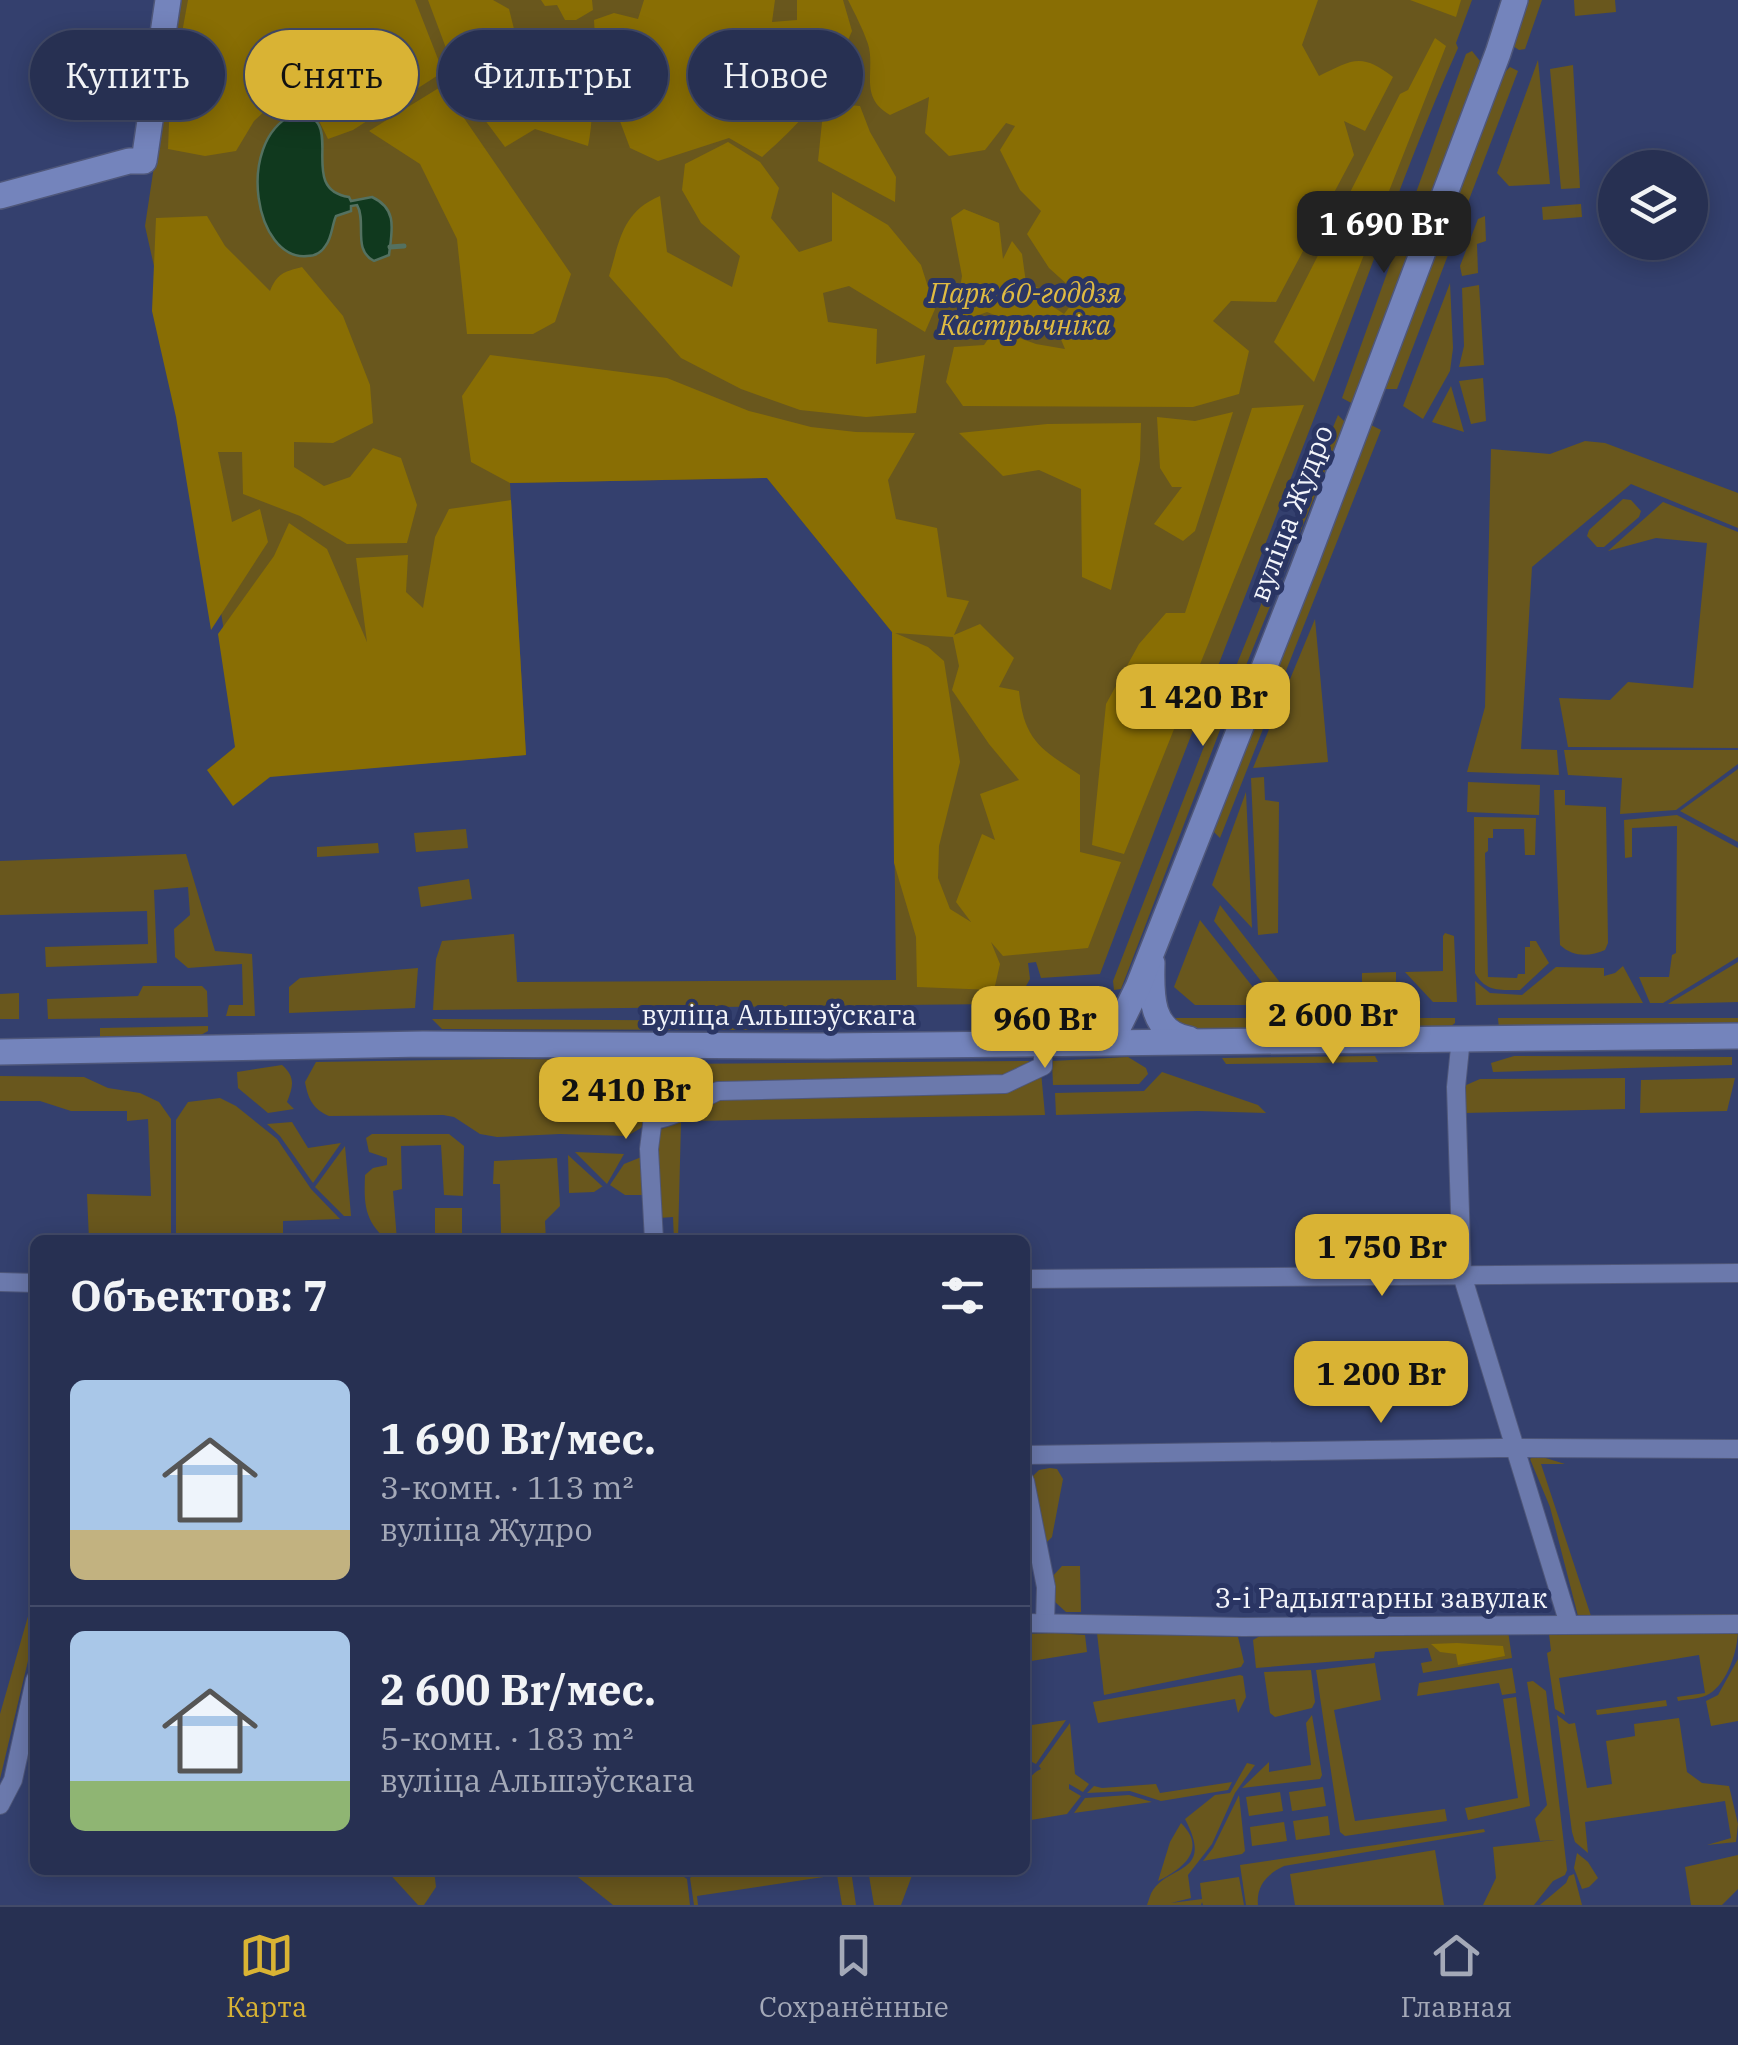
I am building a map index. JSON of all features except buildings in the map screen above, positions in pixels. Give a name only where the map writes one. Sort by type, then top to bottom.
[{"type":"main road","points":[[0,196],[129,161],[144,161],[168,0]]},
{"type":"main road","name":"вуліца Жудро","points":[[1111,1042],[1153,948],[1302,569],[1515,0]]},
{"type":"main road","points":[[1153,948],[1152,994],[1156,1014],[1172,1034],[1204,1041]]},
{"type":"main road","name":"вуліца Альшэўскага","points":[[0,1052],[424,1044],[662,1046],[1738,1036]]},
{"type":"street","points":[[1461,1038],[1456,1087],[1462,1275],[1569,1624]]},
{"type":"street","points":[[652,1120],[685,1112],[698,1100],[718,1091],[1005,1084],[1042,1066],[1043,1043]]},
{"type":"street","points":[[654,1235],[648,1150],[662,1046]]},
{"type":"street","points":[[1030,1279],[1738,1273]]},
{"type":"street","points":[[0,1282],[30,1283]]},
{"type":"street","points":[[1030,1454],[1738,1449]]},
{"type":"street","points":[[1030,1506],[1046,1587],[1045,1623]]},
{"type":"street","name":"3-і Радыятарны завулак","points":[[1030,1623],[1243,1628],[1738,1624]]},
{"type":"street","points":[[1,1804],[13,1780],[30,1703]]},
{"type":"green space","name":"Парк 60-годдзя Кастрычніка","points":[[179,0],[1472,0],[1456,43],[1458,48],[1100,974],[1041,978],[1036,962],[1028,963],[1030,979],[1017,1002],[996,1004],[433,1010],[436,959],[442,941],[514,934],[517,982],[896,980],[892,632],[767,478],[510,483],[526,755],[248,778],[193,441],[145,226],[161,120],[225,120],[225,30],[174,30]]},
{"type":"green space","points":[[188,0],[415,0],[438,59],[438,75],[418,88],[418,30],[245,30],[245,120],[255,120],[236,151],[205,156],[168,149],[169,120],[225,120],[225,30],[182,30]]},
{"type":"green space","points":[[428,0],[493,0],[509,9],[514,30],[439,30]]},
{"type":"green space","points":[[541,0],[592,0],[593,10],[576,20],[565,20],[557,5],[545,6]]},
{"type":"green space","points":[[644,0],[775,0],[772,22],[797,20],[797,0],[843,0],[852,30],[688,30],[688,120],[800,120],[762,157],[729,138],[658,161],[630,148],[620,120],[668,120],[668,30],[595,30],[594,20],[614,13],[638,19]]},
{"type":"green space","points":[[848,0],[1318,0],[1302,45],[1319,76],[1364,61],[1393,77],[1365,131],[1344,121],[1354,155],[1276,302],[1231,301],[1213,321],[1249,351],[1239,394],[1193,407],[963,406],[946,382],[954,347],[984,345],[995,329],[1036,344],[1065,349],[1060,337],[987,312],[960,322],[957,306],[962,276],[951,218],[964,209],[999,223],[1003,259],[1012,241],[1022,254],[1026,283],[1044,290],[1052,306],[1064,314],[1079,295],[1049,268],[1027,234],[1041,211],[1020,190],[1000,150],[1015,126],[1006,123],[985,150],[949,156],[925,133],[929,97],[890,115],[874,100],[870,54]]},
{"type":"green space","points":[[1410,0],[1461,0],[1456,17]]},
{"type":"green space","points":[[1526,0],[1542,0],[1525,49],[1519,50],[1513,46]]},
{"type":"green space","points":[[1574,0],[1615,0],[1616,12],[1575,16]]},
{"type":"green space","points":[[1435,38],[1446,46],[1314,382],[1274,342],[1400,94],[1408,90]]},
{"type":"green space","points":[[1472,51],[1480,61],[1355,405],[1342,398],[1466,54]]},
{"type":"green space","points":[[1538,60],[1550,184],[1509,186],[1497,173]]},
{"type":"green space","points":[[1573,65],[1580,188],[1561,189],[1550,69]]},
{"type":"green space","points":[[1510,67],[1518,71],[1397,389],[1384,389],[1502,75]]},
{"type":"green space","points":[[438,88],[438,120],[465,120],[571,274],[555,322],[533,334],[467,334],[457,239],[420,164],[369,131],[387,120],[418,120],[418,101]]},
{"type":"green space","points":[[863,114],[896,177],[895,202],[818,161],[822,120],[863,120]]},
{"type":"green space","points":[[318,120],[369,120],[353,130],[328,139]]},
{"type":"green space","points":[[485,120],[592,120],[588,146],[535,129],[505,147]]},
{"type":"green space","points":[[728,142],[760,162],[779,188],[771,218],[799,252],[832,241],[832,192],[888,225],[921,265],[935,309],[925,332],[849,286],[823,293],[828,322],[877,329],[876,364],[925,355],[916,413],[866,417],[800,410],[741,389],[681,358],[609,276],[624,228],[638,210],[660,196],[667,252],[732,287],[740,256],[701,223],[682,190],[685,164]]},
{"type":"green space","points":[[1581,204],[1582,217],[1543,220],[1542,207]]},
{"type":"green space","points":[[207,216],[225,246],[270,291],[282,274],[302,267],[343,316],[370,385],[373,423],[333,443],[294,442],[294,467],[324,486],[350,477],[373,448],[401,458],[417,505],[407,543],[347,544],[300,516],[243,494],[242,452],[218,452],[232,522],[260,509],[268,542],[211,630],[176,417],[152,311],[156,218]]},
{"type":"green space","points":[[1485,216],[1486,241],[1477,244],[1478,273],[1462,276],[1460,266],[1478,219]]},
{"type":"green space","points":[[1450,283],[1450,371],[1423,419],[1403,406]]},
{"type":"green space","points":[[1479,285],[1484,365],[1459,367],[1464,346],[1462,288]]},
{"type":"green space","points":[[490,355],[667,378],[749,411],[811,427],[915,433],[888,480],[896,519],[937,528],[947,597],[969,601],[954,635],[980,624],[1014,658],[999,687],[1019,691],[1030,733],[1055,758],[1080,775],[1080,852],[1121,862],[1088,948],[1003,956],[991,942],[1000,964],[994,990],[917,987],[916,937],[894,863],[892,632],[767,478],[510,483],[471,462],[462,396]],"holes":[[[895,633],[953,637],[959,666],[952,690],[1019,780],[980,794],[995,840],[982,834],[956,902],[971,922],[950,909],[938,878],[939,846],[960,762],[944,661],[928,647]]]},
{"type":"green space","points":[[1483,378],[1486,421],[1471,424],[1459,381]]},
{"type":"green space","points":[[1451,386],[1464,432],[1432,422]]},
{"type":"green space","points":[[1304,405],[1124,854],[1092,845],[1106,704],[1139,644],[1166,613],[1185,613],[1252,408]]},
{"type":"green space","points":[[1233,412],[1195,531],[1183,541],[1154,524],[1182,487],[1172,487],[1160,468],[1157,417],[1195,421]]},
{"type":"green space","points":[[1338,415],[1345,422],[1225,717],[1121,989],[1114,990],[1113,981],[1217,713]]},
{"type":"green space","points":[[1141,423],[1140,460],[1111,590],[1082,577],[1081,489],[1039,470],[1003,476],[959,433],[1047,424]]},
{"type":"green space","points":[[1371,425],[1381,430],[1220,838],[1214,832],[1216,819]]},
{"type":"green space","points":[[1585,441],[1605,443],[1738,493],[1738,528],[1631,484],[1532,567],[1521,749],[1557,750],[1559,775],[1467,772],[1485,707],[1491,449],[1550,454]]},
{"type":"green space","points":[[1623,499],[1631,500],[1641,511],[1639,517],[1604,547],[1597,547],[1587,536],[1589,530]]},
{"type":"green space","points":[[511,500],[526,755],[270,777],[233,806],[207,770],[235,747],[218,634],[274,556],[289,523],[327,549],[367,642],[356,558],[408,555],[406,592],[423,608],[435,537],[449,509]]},
{"type":"green space","points":[[1663,502],[1738,532],[1738,748],[1568,747],[1559,698],[1610,700],[1628,682],[1693,688],[1707,543],[1656,538],[1608,551]]},
{"type":"green space","points":[[1315,619],[1328,762],[1253,768]]},
{"type":"green space","points":[[1564,750],[1738,750],[1738,764],[1676,810],[1620,814],[1622,778],[1568,775]]},
{"type":"green space","points":[[1738,769],[1738,842],[1680,811]]},
{"type":"green space","points":[[1264,777],[1265,800],[1279,802],[1278,933],[1258,935],[1251,778]]},
{"type":"green space","points":[[1468,782],[1540,785],[1539,815],[1467,812]]},
{"type":"green space","points":[[1554,790],[1565,790],[1565,805],[1606,807],[1608,943],[1605,950],[1593,954],[1576,954],[1560,945]]},
{"type":"green space","points":[[1246,792],[1252,928],[1212,885]]},
{"type":"green space","points":[[1677,815],[1738,848],[1738,957],[1663,1003],[1650,1003],[1639,977],[1669,977],[1672,955],[1676,953],[1677,826],[1632,828],[1632,857],[1625,858],[1624,820]]},
{"type":"green space","points":[[1474,817],[1536,818],[1535,855],[1525,855],[1524,829],[1493,829],[1485,853],[1488,977],[1517,978],[1518,974],[1525,974],[1525,947],[1530,947],[1530,941],[1536,941],[1549,963],[1520,990],[1489,987],[1475,973]]},
{"type":"green space","points":[[466,829],[468,848],[416,852],[414,833]]},
{"type":"green space","points":[[378,843],[379,853],[317,857],[317,847]]},
{"type":"green space","points":[[186,854],[215,951],[252,954],[255,1016],[226,1016],[229,1005],[243,1005],[242,964],[188,968],[175,957],[174,929],[190,915],[188,887],[154,890],[157,963],[46,967],[45,947],[148,944],[147,911],[0,915],[0,861]]},
{"type":"green space","points":[[469,879],[472,899],[421,907],[418,887]]},
{"type":"green space","points":[[1220,905],[1285,989],[1268,990],[1214,921]]},
{"type":"green space","points":[[1200,920],[1267,1005],[1195,1005],[1174,987]]},
{"type":"green space","points":[[1445,933],[1454,936],[1457,1002],[1433,1002],[1405,972],[1443,971]]},
{"type":"green space","points":[[1738,962],[1738,1002],[1668,1004]]},
{"type":"green space","points":[[1623,966],[1643,1003],[1476,1005],[1475,981],[1490,993],[1522,995],[1556,967],[1604,968],[1604,976]]},
{"type":"green space","points":[[418,968],[415,1008],[289,1013],[289,987],[300,978]]},
{"type":"green space","points":[[1396,972],[1396,1005],[1284,1004],[1273,994],[1362,994],[1362,973]]},
{"type":"green space","points":[[143,986],[202,986],[207,991],[208,1017],[48,1019],[47,999],[138,996]]},
{"type":"green space","points":[[1056,987],[1086,987],[1076,1002],[1044,1007],[1040,1001],[1043,993]]},
{"type":"green space","points":[[19,993],[19,1019],[0,1019],[0,994]]},
{"type":"green space","points":[[1165,1018],[1455,1018],[1455,1023],[1450,1027],[1178,1031]]},
{"type":"green space","points":[[1498,1018],[1738,1018],[1738,1031],[1499,1029]]},
{"type":"green space","points":[[432,1019],[820,1021],[812,1030],[442,1029]]},
{"type":"green space","points":[[208,1026],[208,1031],[201,1035],[100,1038],[100,1028]]},
{"type":"green space","points":[[1375,1056],[1378,1062],[1226,1064],[1222,1058]]},
{"type":"green space","points":[[1514,1056],[1732,1057],[1732,1065],[1493,1072],[1491,1063]]},
{"type":"green space","points":[[1128,1057],[1146,1068],[1148,1074],[1139,1084],[1053,1085],[1052,1061]]},
{"type":"green space","points":[[641,1060],[651,1069],[646,1120],[627,1136],[497,1137],[480,1134],[454,1117],[443,1115],[329,1116],[312,1103],[305,1082],[316,1062]]},
{"type":"green space","points":[[1029,1061],[1028,1066],[1000,1078],[715,1085],[662,1110],[667,1073],[677,1064]]},
{"type":"green space","points":[[282,1065],[291,1078],[287,1102],[294,1109],[268,1113],[238,1088],[237,1072]]},
{"type":"green space","points":[[1041,1072],[1045,1115],[692,1121],[691,1111],[714,1097]]},
{"type":"green space","points":[[1162,1072],[1258,1105],[1266,1113],[1056,1115],[1055,1093],[1144,1091]]},
{"type":"green space","points":[[0,1076],[84,1077],[159,1102],[171,1119],[171,1235],[89,1235],[87,1194],[151,1196],[148,1119],[127,1121],[127,1111],[71,1111],[40,1101],[0,1101]]},
{"type":"green space","points":[[1625,1078],[1625,1109],[1465,1113],[1464,1086],[1480,1079]]},
{"type":"green space","points":[[1735,1078],[1727,1111],[1640,1113],[1641,1080]]},
{"type":"green space","points":[[220,1098],[236,1106],[277,1139],[311,1189],[340,1219],[283,1221],[283,1235],[176,1235],[176,1120],[188,1102]]},
{"type":"green space","points":[[292,1122],[308,1148],[341,1143],[313,1183],[267,1124]]},
{"type":"green space","points":[[681,1122],[678,1235],[674,1235],[673,1217],[659,1218],[655,1176],[659,1130]]},
{"type":"green space","points":[[372,1134],[449,1134],[464,1146],[463,1196],[444,1195],[441,1145],[401,1146],[402,1189],[393,1191],[397,1235],[382,1235],[369,1218],[365,1175],[373,1168],[387,1165],[387,1158],[369,1152],[366,1138]]},
{"type":"green space","points":[[345,1146],[351,1216],[344,1216],[315,1187]]},
{"type":"green space","points":[[575,1152],[624,1154],[607,1184]]},
{"type":"green space","points":[[568,1155],[603,1186],[594,1192],[569,1193]]},
{"type":"green space","points":[[644,1156],[644,1195],[625,1195],[610,1185],[624,1164]]},
{"type":"green space","points":[[557,1158],[560,1206],[545,1221],[546,1235],[502,1235],[500,1184],[493,1184],[494,1161]]},
{"type":"green space","points":[[435,1208],[462,1208],[462,1235],[435,1235]]},
{"type":"green space","points":[[1536,1455],[1565,1464],[1541,1464],[1591,1616],[1738,1614],[1738,1619],[1585,1621],[1578,1616],[1550,1507],[1530,1459]]},
{"type":"green space","points":[[1057,1469],[1063,1479],[1052,1537],[1047,1542],[1031,1478],[1039,1470]]},
{"type":"green space","points":[[1062,1566],[1080,1566],[1081,1612],[1066,1612],[1054,1601],[1052,1577]]},
{"type":"green space","points":[[30,1609],[30,1652],[0,1779],[0,1714]]},
{"type":"green space","points":[[1738,1630],[1727,1674],[1705,1696],[1678,1701],[1677,1697],[1705,1693],[1699,1655],[1559,1678],[1565,1715],[1555,1709],[1547,1653],[1551,1651],[1549,1634]]},
{"type":"green space","points":[[1508,1631],[1512,1658],[1423,1673],[1421,1663],[1432,1661],[1428,1648],[1375,1652],[1374,1658],[1256,1668],[1253,1640],[1260,1636]]},
{"type":"green space","points":[[1097,1633],[1238,1637],[1244,1662],[1241,1667],[1104,1695]]},
{"type":"green space","points":[[1030,1634],[1085,1635],[1087,1652],[1030,1661]]},
{"type":"green space","points":[[1431,1644],[1503,1646],[1505,1656],[1458,1665],[1456,1654],[1440,1652]]},
{"type":"green space","points":[[1738,1659],[1738,1721],[1711,1726],[1706,1701],[1718,1695]]},
{"type":"green space","points":[[1375,1663],[1381,1700],[1334,1710],[1355,1821],[1445,1809],[1447,1821],[1345,1836],[1340,1832],[1316,1670]]},
{"type":"green space","points":[[1512,1668],[1516,1693],[1502,1695],[1499,1683],[1417,1696],[1419,1683]]},
{"type":"green space","points":[[1311,1670],[1315,1702],[1312,1708],[1275,1717],[1270,1713],[1264,1672]]},
{"type":"green space","points":[[1240,1675],[1246,1697],[1238,1713],[1235,1699],[1098,1723],[1093,1702]]},
{"type":"green space","points":[[1533,1681],[1546,1691],[1567,1870],[1534,1905],[1483,1905],[1496,1878],[1493,1847],[1555,1840],[1540,1841],[1535,1819],[1547,1805],[1527,1682]]},
{"type":"green space","points":[[1516,1697],[1530,1806],[1468,1820],[1465,1808],[1518,1798],[1503,1699]]},
{"type":"green space","points":[[1666,1700],[1667,1706],[1597,1715],[1596,1710]]},
{"type":"green space","points":[[1312,1715],[1320,1779],[1242,1788],[1269,1762],[1269,1772],[1311,1765],[1306,1723]]},
{"type":"green space","points":[[1557,1715],[1569,1724],[1575,1723],[1587,1788],[1612,1784],[1606,1741],[1635,1736],[1634,1724],[1679,1718],[1687,1772],[1702,1783],[1729,1786],[1738,1824],[1736,1842],[1707,1845],[1731,1838],[1725,1801],[1585,1822],[1588,1853],[1575,1842],[1572,1832]]},
{"type":"green space","points":[[1066,1720],[1036,1764],[1030,1761],[1030,1725]]},
{"type":"green space","points":[[1070,1723],[1075,1774],[1089,1784],[1083,1792],[1069,1784],[1069,1789],[1081,1796],[1067,1814],[1030,1820],[1030,1778],[1041,1769],[1039,1766]]},
{"type":"green space","points":[[1247,1763],[1255,1765],[1235,1793],[1212,1844],[1188,1875],[1191,1898],[1171,1903],[1202,1899],[1200,1883],[1239,1877],[1244,1905],[1147,1905],[1161,1882],[1192,1859],[1193,1837],[1185,1819],[1215,1795],[1230,1793]]},
{"type":"green space","points":[[1232,1782],[1228,1790],[1161,1801],[1130,1791],[1087,1793],[1094,1786],[1156,1784],[1160,1793]]},
{"type":"green space","points":[[1323,1787],[1326,1806],[1292,1811],[1289,1792]]},
{"type":"green space","points":[[1280,1792],[1283,1811],[1249,1816],[1246,1797]]},
{"type":"green space","points":[[1129,1795],[1152,1802],[1074,1813],[1085,1798]]},
{"type":"green space","points":[[1239,1795],[1245,1851],[1203,1861],[1213,1848]]},
{"type":"green space","points":[[1328,1816],[1330,1835],[1296,1840],[1293,1821]]},
{"type":"green space","points":[[1284,1822],[1287,1841],[1252,1846],[1250,1827]]},
{"type":"green space","points":[[1181,1823],[1192,1842],[1189,1858],[1158,1881],[1170,1842]]},
{"type":"green space","points":[[1484,1829],[1485,1832],[1284,1866],[1264,1881],[1258,1905],[1246,1905],[1240,1865]]},
{"type":"green space","points":[[1435,1850],[1444,1905],[1295,1905],[1290,1874]]},
{"type":"green space","points":[[1577,1853],[1598,1878],[1582,1889],[1574,1868]]},
{"type":"green space","points":[[1738,1855],[1738,1889],[1722,1905],[1691,1905],[1685,1867]]},
{"type":"green space","points":[[1574,1874],[1582,1905],[1540,1905],[1569,1876]]},
{"type":"green space","points":[[391,1875],[435,1875],[436,1887],[424,1905],[418,1905]]},
{"type":"green space","points":[[575,1875],[681,1875],[687,1879],[690,1905],[613,1905]]},
{"type":"green space","points":[[837,1875],[697,1896],[698,1905],[694,1905],[690,1878]]},
{"type":"green space","points":[[837,1875],[852,1875],[856,1905],[842,1905]]},
{"type":"green space","points":[[869,1875],[912,1875],[901,1905],[874,1905]]},
{"type":"shaded area","points":[[286,120],[313,120],[319,125],[325,180],[333,191],[351,201],[372,197],[386,208],[391,221],[389,255],[374,261],[363,250],[357,205],[336,216],[328,242],[315,254],[289,253],[275,240],[264,221],[258,173],[263,150],[274,129]]},
{"type":"waterway","points":[[390,247],[404,246]]}]
